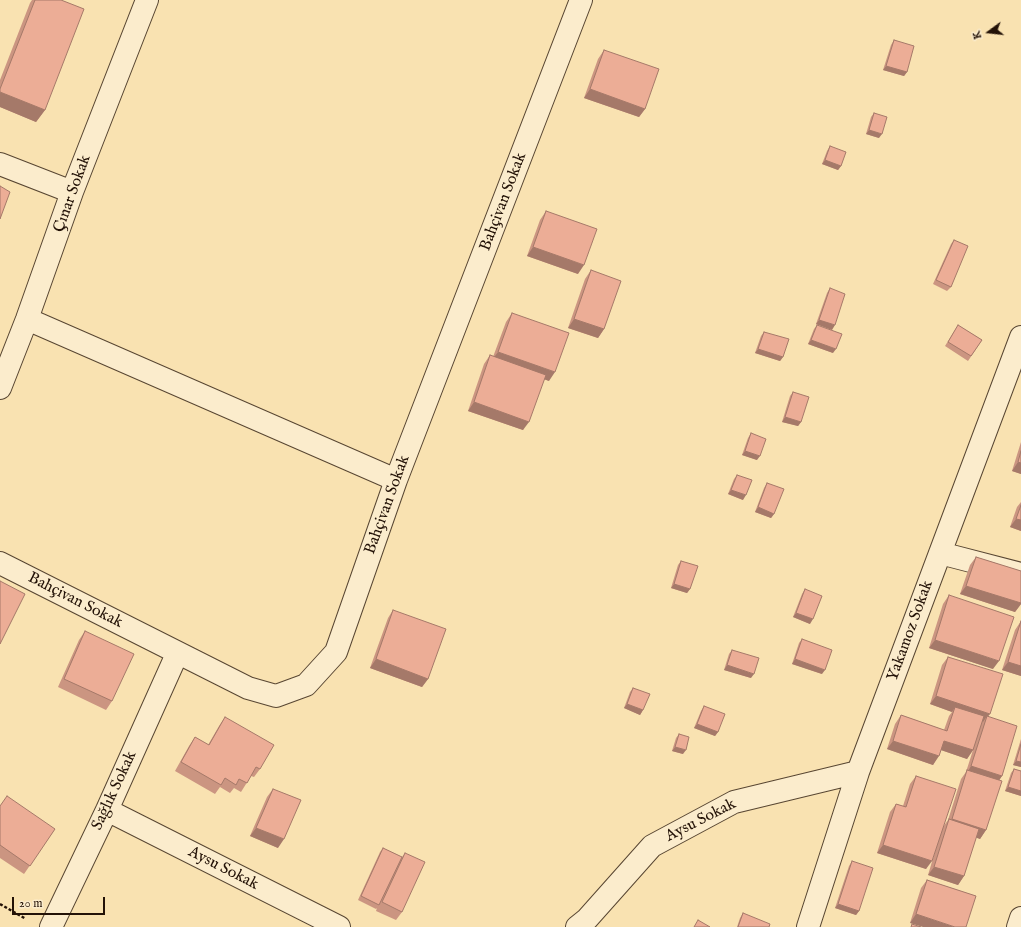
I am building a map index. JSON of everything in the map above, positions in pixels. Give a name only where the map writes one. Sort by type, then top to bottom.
[{"type":"street","name":"Çınar Sokak","points":[[0,388],[27,319],[72,192],[147,0]]},
{"type":"street","name":"Bahçivan Sokak","points":[[0,563],[177,654],[248,688],[276,696],[306,685],[336,652],[396,480],[581,0]]},
{"type":"street","points":[[0,164],[72,192]]},
{"type":"street","points":[[27,319],[396,480]]},
{"type":"street","name":"Yakamoz Sokak","points":[[808,927],[858,772],[1021,337]]},
{"type":"street","points":[[940,553],[1021,574]]},
{"type":"street","name":"Sağlık Sokak","points":[[51,927],[107,810],[177,654]]},
{"type":"street","name":"Aysu Sokak","points":[[577,927],[587,919],[652,846],[734,802],[858,772]]},
{"type":"street","name":"Aysu Sokak","points":[[107,810],[339,927]]},
{"type":"street","points":[[1018,927],[1021,918]]},
{"type":"path","points":[[0,904],[27,920],[25,923]]},
{"type":"building","points":[[35,0],[61,0],[84,9],[45,110],[0,92]]},
{"type":"building","points":[[894,40],[914,46],[907,72],[886,66]]},
{"type":"building","points":[[604,50],[659,69],[645,109],[590,89]]},
{"type":"building","points":[[874,113],[887,117],[882,134],[869,130]]},
{"type":"building","points":[[830,146],[846,152],[841,166],[825,160]]},
{"type":"building","points":[[0,186],[10,192],[0,219]]},
{"type":"building","points":[[546,211],[597,229],[584,265],[533,247]]},
{"type":"building","points":[[954,240],[968,246],[951,287],[936,280]]},
{"type":"building","points":[[591,270],[621,281],[604,329],[574,319]]},
{"type":"building","points":[[830,288],[845,294],[835,325],[819,320]]},
{"type":"building","points":[[512,313],[569,333],[555,372],[498,352]]},
{"type":"building","points":[[817,325],[842,334],[836,349],[811,340]]},
{"type":"building","points":[[958,325],[982,340],[971,356],[948,342]]},
{"type":"building","points":[[764,332],[789,339],[783,357],[758,349]]},
{"type":"building","points":[[490,355],[546,375],[529,422],[474,402]]},
{"type":"building","points":[[793,392],[809,397],[801,422],[785,417]]},
{"type":"building","points":[[751,433],[766,439],[760,456],[745,451]]},
{"type":"building","points":[[1021,451],[1021,463],[1018,462]]},
{"type":"building","points":[[737,475],[752,480],[746,495],[731,490]]},
{"type":"building","points":[[767,483],[784,489],[774,514],[758,507]]},
{"type":"building","points":[[1021,505],[1021,520],[1016,519]]},
{"type":"building","points":[[976,557],[1021,571],[1021,603],[966,586]]},
{"type":"building","points":[[681,561],[698,566],[690,589],[674,584]]},
{"type":"building","points":[[0,581],[25,594],[0,644]]},
{"type":"building","points":[[805,589],[822,596],[813,619],[796,613]]},
{"type":"building","points":[[949,595],[1014,617],[999,661],[935,640]]},
{"type":"building","points":[[393,610],[446,629],[428,679],[376,659]]},
{"type":"building","points":[[1021,621],[1021,666],[1008,662]]},
{"type":"building","points":[[85,631],[134,654],[112,701],[64,679]]},
{"type":"building","points":[[802,639],[832,650],[825,670],[795,659]]},
{"type":"building","points":[[732,650],[759,658],[754,674],[727,665]]},
{"type":"building","points":[[948,657],[1003,674],[990,714],[936,696]]},
{"type":"building","points":[[633,688],[650,694],[643,710],[627,704]]},
{"type":"building","points":[[704,706],[725,714],[718,732],[697,724]]},
{"type":"building","points":[[955,707],[984,716],[973,750],[944,741],[939,756],[893,741],[901,715],[947,731]]},
{"type":"building","points":[[987,716],[1017,726],[1002,776],[971,766]]},
{"type":"building","points":[[225,717],[274,745],[260,769],[256,767],[247,783],[239,779],[236,785],[225,778],[221,785],[181,762],[195,737],[209,745]]},
{"type":"building","points":[[679,734],[689,737],[686,750],[675,747]]},
{"type":"building","points":[[1021,744],[1021,762],[1016,761]]},
{"type":"building","points":[[1014,769],[1021,771],[1021,791],[1008,787]]},
{"type":"building","points":[[967,770],[1002,781],[986,830],[952,819]]},
{"type":"building","points":[[916,776],[956,789],[932,861],[883,845],[896,804],[906,807]]},
{"type":"building","points":[[273,789],[301,800],[284,839],[256,828]]},
{"type":"building","points":[[7,796],[55,829],[30,866],[0,845],[0,806]]},
{"type":"building","points":[[949,819],[979,829],[964,876],[934,867]]},
{"type":"building","points":[[383,848],[402,857],[379,905],[361,896]]},
{"type":"building","points":[[405,853],[425,862],[402,912],[382,902]]},
{"type":"building","points":[[852,861],[873,868],[859,911],[838,904]]},
{"type":"building","points":[[927,880],[976,896],[966,927],[955,927],[916,914]]},
{"type":"building","points":[[743,913],[770,924],[769,927],[738,927]]},
{"type":"building","points":[[698,920],[710,927],[694,927]]},
{"type":"building","points":[[912,924],[921,927],[911,927]]}]
